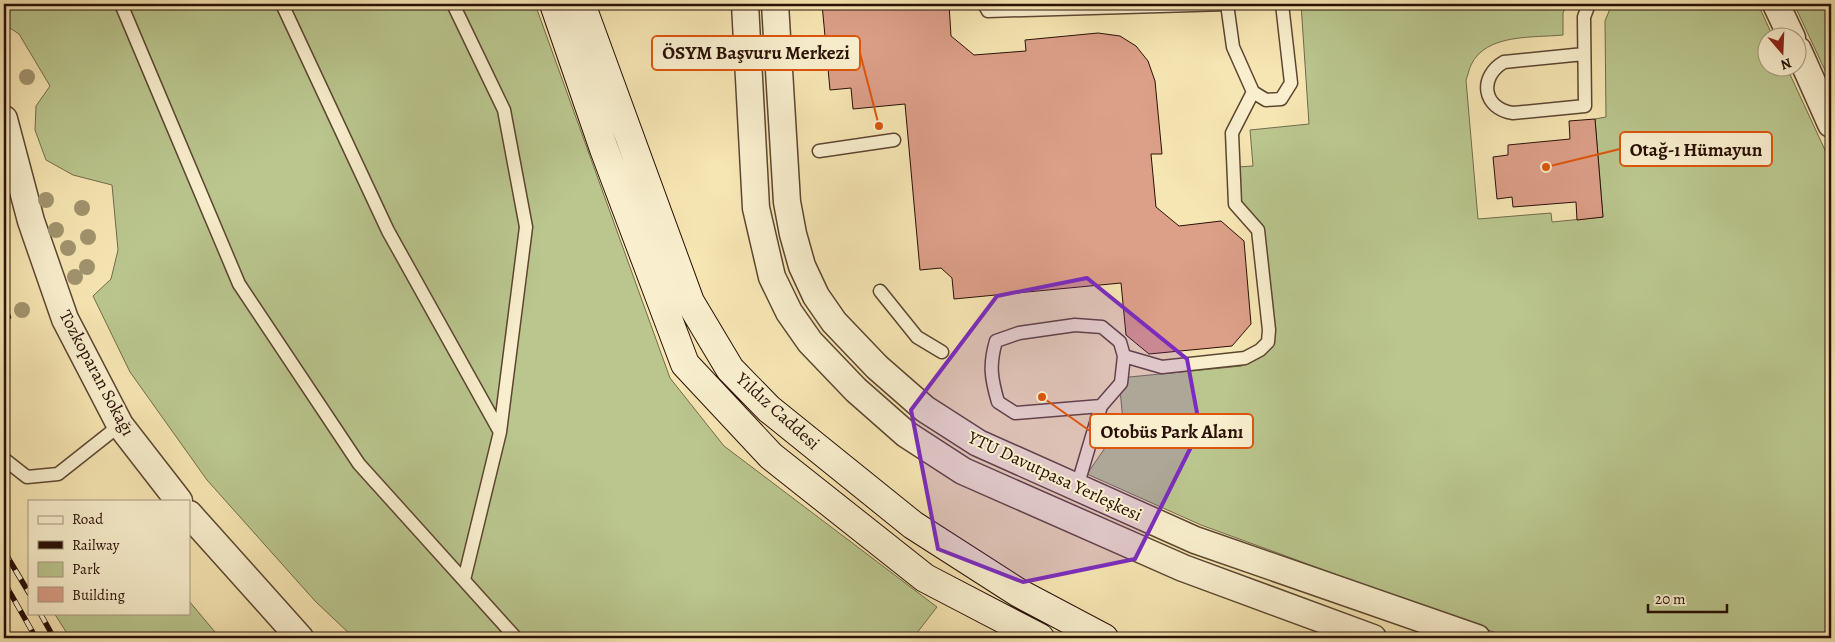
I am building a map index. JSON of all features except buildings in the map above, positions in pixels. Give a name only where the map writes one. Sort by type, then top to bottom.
[{"type":"main road","name":"Yıldız Caddesi","points":[[554,4],[604,149],[685,364],[771,456],[925,578],[1040,638]]},
{"type":"main road","name":"Yıldız Caddesi","points":[[581,4],[690,302],[730,369],[769,408],[913,525],[1019,593],[1104,638]]},
{"type":"street","name":"YTU Davutpasa Yerleşkesi","points":[[745,4],[756,208],[772,277],[789,312],[810,342],[856,390],[906,434],[963,471],[1183,568],[1373,638]]},
{"type":"street","name":"YTU Davutpasa Yerleşkesi","points":[[775,4],[787,202],[793,234],[802,266],[816,296],[834,322],[877,367],[925,409],[978,443],[1195,540],[1477,638]]},
{"type":"street","points":[[1776,4],[1787,28]]},
{"type":"street","points":[[1808,72],[1831,124]]},
{"type":"street","name":"Tozkoparan Sokağı","points":[[4,119],[31,221],[65,319],[120,425],[177,500]]},
{"type":"street","points":[[190,515],[300,638]]},
{"type":"lane","points":[[121,4],[239,284],[360,464],[516,638]]},
{"type":"lane","points":[[282,4],[388,231],[500,432]]},
{"type":"lane","points":[[453,4],[504,110],[526,227],[500,432],[464,580]]},
{"type":"lane","points":[[984,4],[988,11],[1227,4],[1233,47],[1253,92],[1266,100],[1281,99],[1291,83],[1282,4]]},
{"type":"lane","points":[[1584,54],[1504,62],[1490,74],[1487,92],[1491,101],[1504,112],[1513,113],[1585,106],[1584,17],[1589,4]]},
{"type":"lane","points":[[1124,356],[1162,367],[1245,358],[1260,350],[1268,342],[1269,330],[1258,230],[1236,204],[1232,133],[1253,92]]},
{"type":"lane","points":[[819,151],[894,140]]},
{"type":"lane","points":[[880,291],[917,337],[942,352]]},
{"type":"lane","points":[[1077,487],[1101,406],[1121,384],[1124,356],[1120,342],[1102,327],[1075,325],[1019,333],[996,341],[991,357],[991,379],[998,402],[1015,413],[1101,406]]},
{"type":"lane","points":[[4,459],[27,477],[58,474],[120,425]]},
{"type":"highlighted area","points":[[1087,278],[1187,359],[1200,429],[1135,559],[1023,582],[938,549],[911,410],[997,296]]},
{"type":"green space","points":[[4,4],[535,4],[670,378],[724,446],[937,607],[913,638],[354,638],[315,601],[207,480],[130,372],[93,296],[111,279],[118,250],[112,185],[73,175],[46,160],[35,130],[36,106],[50,86],[19,34],[4,24]]},
{"type":"green space","points":[[1301,4],[1567,4],[1563,13],[1563,35],[1525,37],[1499,42],[1488,47],[1478,55],[1471,65],[1466,80],[1478,219],[1551,213],[1552,222],[1603,217],[1595,119],[1606,117],[1605,21],[1612,4],[1758,4],[1769,28],[1758,28],[1758,78],[1792,78],[1831,163],[1831,638],[1510,638],[1201,525],[1087,474],[1123,422],[1119,378],[1242,366],[1273,331],[1264,230],[1240,199],[1237,167],[1253,166],[1250,130],[1309,124]]},
{"type":"green space","points":[[1794,4],[1831,4],[1831,83],[1808,34],[1808,28],[1805,28]]},
{"type":"green space","points":[[190,602],[220,638],[70,638],[55,614],[190,614]]},
{"type":"railway","points":[[4,551],[28,591]]},
{"type":"railway","points":[[4,582],[36,638]]},
{"type":"railway","points":[[41,614],[54,638]]},
{"type":"place","name":"ÖSYM Başvuru Merkezi","points":[[879,126]]},
{"type":"place","name":"Otağ-ı Hümayun","points":[[1546,167]]},
{"type":"place","name":"Otobüs Park Alanı","points":[[1042,397]]}]
